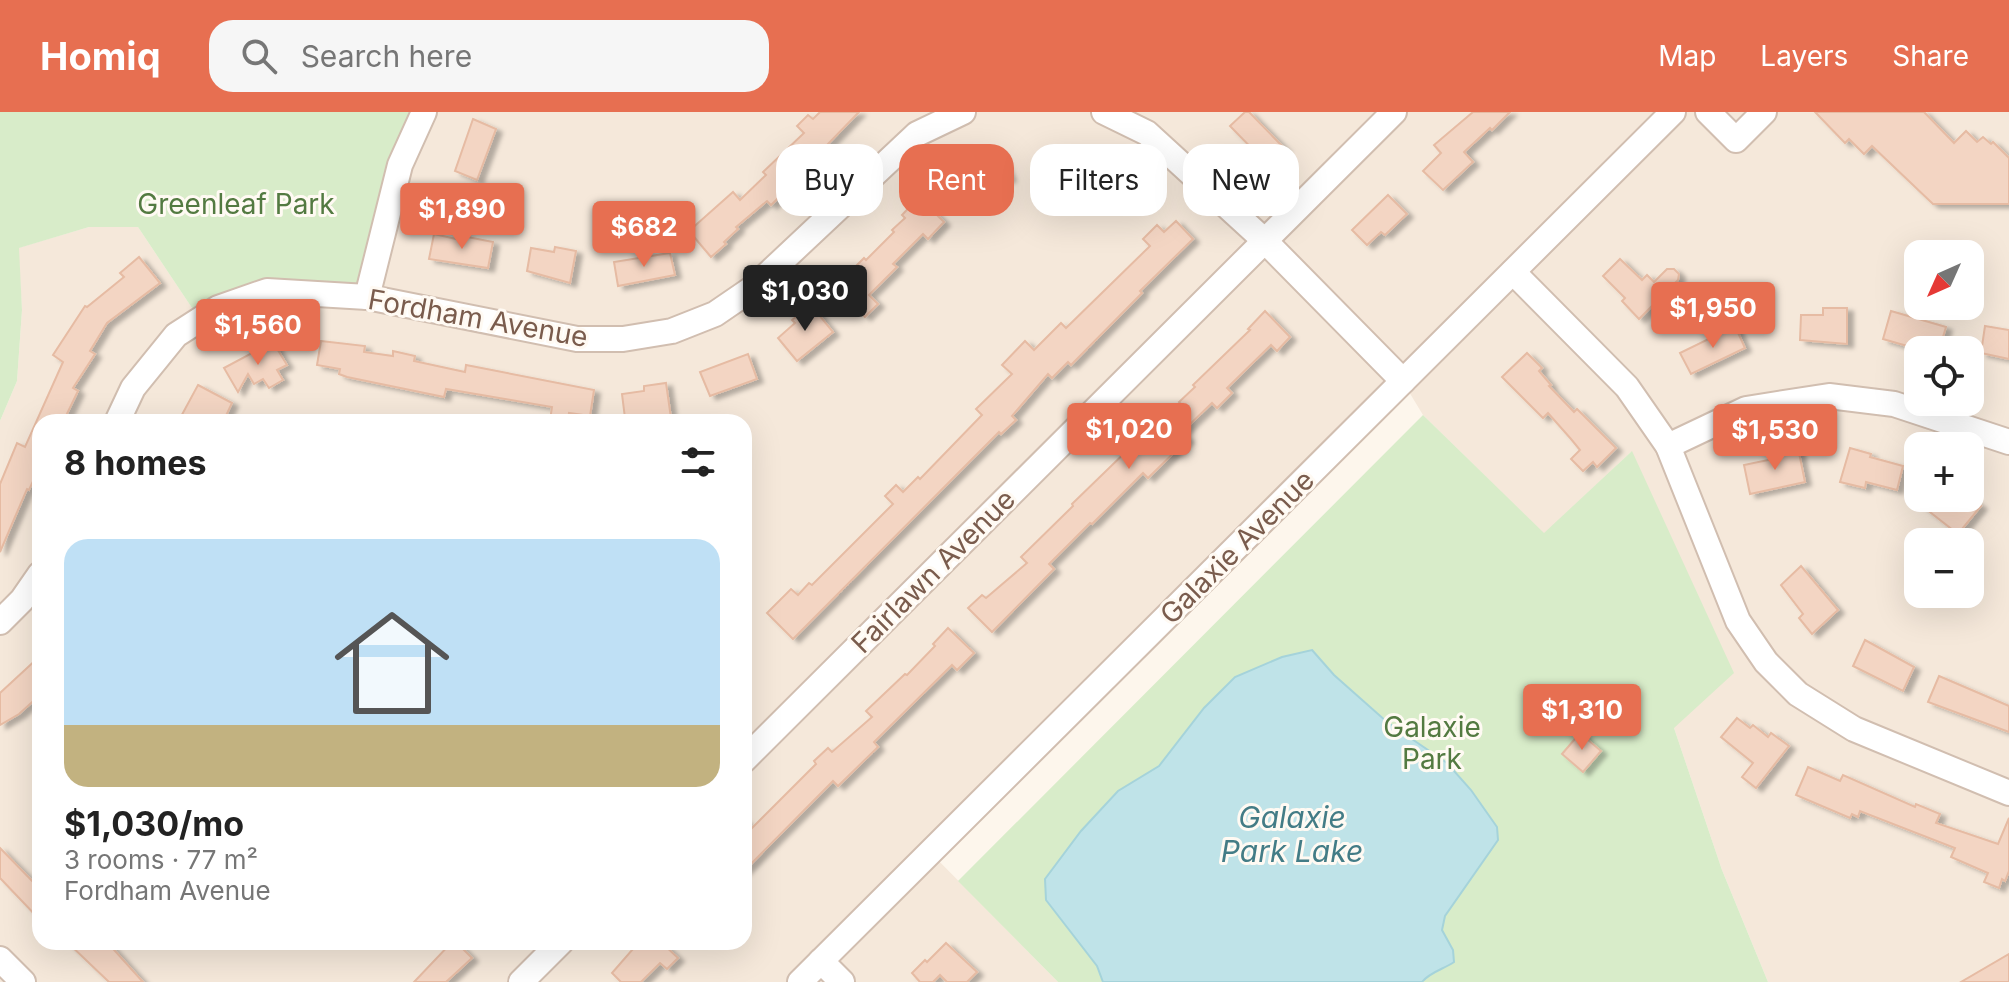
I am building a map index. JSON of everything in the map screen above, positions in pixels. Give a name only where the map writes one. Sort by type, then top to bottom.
[{"type":"street","points":[[367,297],[400,165],[424,112]]},
{"type":"street","name":"Fordham Avenue","points":[[121,414],[133,388],[176,335],[218,308],[267,291],[367,297],[577,339],[623,339],[672,331],[715,314],[753,288],[917,134],[963,112]]},
{"type":"street","points":[[1104,112],[1147,133],[1265,241],[1403,381]]},
{"type":"street","name":"Fairlawn Avenue","points":[[752,752],[1394,112]]},
{"type":"street","name":"Galaxie Avenue","points":[[800,982],[1673,112]]},
{"type":"street","points":[[1708,112],[1736,140],[1764,112]]},
{"type":"street","points":[[1513,272],[1627,387],[1668,446],[1738,621],[1776,673],[1798,694],[1854,729],[2009,793]]},
{"type":"street","points":[[1668,446],[1746,409],[1829,396],[1894,404],[2009,442]]},
{"type":"street","points":[[0,622],[32,586]]},
{"type":"street","points":[[521,982],[553,950]]},
{"type":"street","points":[[0,959],[23,982]]},
{"type":"street","points":[[821,961],[842,982]]},
{"type":"shaded area","points":[[424,112],[2009,112],[2009,982],[1768,982],[1722,870],[1674,728],[1631,452],[1544,534],[1423,415],[1403,382],[931,853],[1058,982],[0,982],[0,421],[17,381],[22,310],[18,248],[89,227],[138,227],[200,320]]},
{"type":"green space","name":"Greenleaf Park","points":[[0,112],[424,112],[367,297],[267,291],[200,320],[138,227],[89,227],[19,248],[22,310],[17,381],[0,421]]},
{"type":"green space","name":"Galaxie Park","points":[[1423,415],[1544,533],[1632,451],[1734,673],[1674,728],[1722,870],[1768,982],[1058,982],[958,881]]},
{"type":"water","name":"Galaxie Park Lake","points":[[1312,650],[1334,675],[1387,722],[1447,763],[1497,827],[1498,840],[1445,916],[1442,930],[1453,950],[1454,962],[1422,982],[1103,982],[1097,966],[1046,900],[1045,879],[1081,831],[1118,791],[1159,766],[1204,708],[1235,677],[1282,657]]},
{"type":"building","points":[[820,112],[859,112],[828,144],[792,144],[804,133],[797,126],[808,115],[813,119]]},
{"type":"building","points":[[1249,112],[1280,144],[1248,144],[1230,126]]},
{"type":"building","points":[[1473,112],[1510,112],[1464,152],[1473,162],[1443,190],[1423,171],[1441,153],[1434,145]]},
{"type":"building","points":[[1815,112],[1924,112],[1954,143],[1966,131],[1977,142],[1983,137],[2009,158],[2009,204],[1933,204],[1872,146],[1864,154],[1849,139],[1845,143]]},
{"type":"building","points":[[473,119],[496,129],[477,180],[455,171]]},
{"type":"building","points":[[776,160],[776,200],[771,205],[767,201],[736,227],[738,229],[724,242],[726,244],[711,257],[689,231],[733,192],[740,200],[766,175],[763,172]]},
{"type":"building","points":[[1388,195],[1407,214],[1385,235],[1381,232],[1367,245],[1352,230]]},
{"type":"building","points":[[903,216],[938,216],[944,222],[928,239],[923,234],[893,264],[897,267],[869,295],[878,304],[865,317],[832,283],[847,269],[850,272],[864,258],[866,260],[905,218]]},
{"type":"building","points":[[1176,221],[1193,239],[1071,365],[1068,362],[1052,378],[1048,374],[1012,416],[1016,420],[1001,434],[999,432],[793,639],[767,613],[791,589],[798,595],[809,583],[812,585],[893,504],[885,496],[896,485],[903,492],[918,477],[920,479],[982,415],[976,409],[1012,374],[1002,365],[1025,341],[1034,350],[1061,323],[1066,328],[1150,246],[1143,239],[1157,225],[1164,232]]},
{"type":"building","points":[[434,234],[493,242],[488,268],[429,259]]},
{"type":"building","points":[[555,247],[576,251],[570,283],[527,271],[531,248],[554,252]]},
{"type":"building","points":[[670,253],[675,275],[618,286],[614,262]]},
{"type":"building","points":[[139,257],[160,283],[107,323],[90,351],[95,354],[73,388],[78,391],[67,414],[40,414],[63,362],[53,355],[85,306],[124,277],[120,273]]},
{"type":"building","points":[[1620,259],[1642,280],[1647,275],[1654,282],[1667,269],[1674,269],[1679,274],[1678,280],[1639,319],[1622,301],[1625,298],[1603,276]]},
{"type":"building","points":[[811,305],[833,332],[797,361],[778,338],[795,323],[792,320]]},
{"type":"building","points":[[1823,308],[1847,308],[1847,344],[1800,340],[1801,315],[1823,315]]},
{"type":"building","points":[[1265,311],[1290,337],[1277,351],[1271,345],[1227,388],[1232,393],[1217,408],[1212,403],[1181,433],[1188,439],[1148,478],[1143,473],[1090,523],[1049,564],[1054,569],[992,632],[968,608],[982,595],[986,598],[1027,563],[1021,557],[1139,439],[1143,444],[1182,405],[1179,402],[1195,387],[1193,385],[1250,330]]},
{"type":"building","points":[[1891,311],[1904,315],[1904,320],[1922,320],[1946,327],[1943,336],[1904,336],[1904,345],[1883,339]]},
{"type":"building","points":[[1735,326],[1745,348],[1691,374],[1680,353]]},
{"type":"building","points":[[1985,326],[2009,330],[2009,359],[1984,354]]},
{"type":"building","points":[[321,341],[365,346],[364,352],[393,356],[393,351],[415,356],[414,361],[465,372],[466,365],[594,390],[590,414],[551,414],[552,407],[446,389],[444,397],[347,377],[339,374],[340,369],[317,365]]},
{"type":"building","points":[[273,342],[287,365],[277,370],[283,380],[269,388],[263,379],[254,384],[248,374],[238,392],[224,368]]},
{"type":"building","points":[[1527,353],[1542,368],[1539,371],[1549,386],[1616,448],[1597,467],[1593,462],[1583,471],[1571,459],[1580,450],[1571,439],[1548,413],[1543,418],[1502,377]]},
{"type":"building","points":[[748,354],[757,379],[710,396],[700,372]]},
{"type":"building","points":[[666,383],[670,414],[624,414],[622,394],[644,391],[644,386]]},
{"type":"building","points":[[198,385],[232,403],[227,414],[182,414]]},
{"type":"building","points":[[32,431],[32,483],[0,552],[0,484],[17,443],[25,447]]},
{"type":"building","points":[[1798,448],[1805,482],[1750,494],[1744,465],[1778,458],[1777,453]]},
{"type":"building","points":[[1850,448],[1903,466],[1897,490],[1866,482],[1865,488],[1840,482]]},
{"type":"building","points":[[1930,512],[1976,512],[1963,528],[1950,528]]},
{"type":"building","points":[[1801,566],[1838,610],[1812,634],[1799,618],[1803,614],[1781,585]]},
{"type":"building","points":[[948,628],[974,653],[957,670],[952,665],[874,742],[878,747],[838,786],[833,781],[752,863],[752,828],[828,748],[832,752],[872,717],[866,711],[907,675],[935,646],[933,644]]},
{"type":"building","points":[[1865,640],[1914,667],[1903,691],[1853,666]]},
{"type":"building","points":[[32,663],[32,702],[0,725],[0,693]]},
{"type":"building","points":[[1939,676],[2009,706],[2009,732],[1928,702]]},
{"type":"building","points":[[1737,718],[1768,737],[1771,733],[1789,746],[1756,788],[1742,777],[1753,763],[1721,737]]},
{"type":"building","points":[[1580,733],[1601,751],[1583,772],[1562,754]]},
{"type":"building","points":[[1808,767],[1840,781],[1843,775],[1915,807],[1916,804],[1940,814],[1936,823],[1998,844],[2009,818],[2009,871],[2005,881],[2002,879],[1999,888],[1984,882],[1988,873],[1951,857],[1955,848],[1860,811],[1858,817],[1852,814],[1850,818],[1796,795]]},
{"type":"building","points":[[0,848],[32,881],[32,912],[0,878]]},
{"type":"building","points":[[946,943],[977,972],[967,982],[947,982],[940,975],[933,982],[920,982],[912,973]]},
{"type":"building","points":[[75,950],[114,950],[143,982],[109,982]]},
{"type":"building","points":[[444,950],[464,950],[472,958],[446,982],[414,982]]},
{"type":"building","points":[[632,950],[670,950],[678,958],[667,969],[660,963],[641,982],[621,982],[612,973]]},
{"type":"building","points":[[2009,954],[2009,982],[1961,982]]}]
